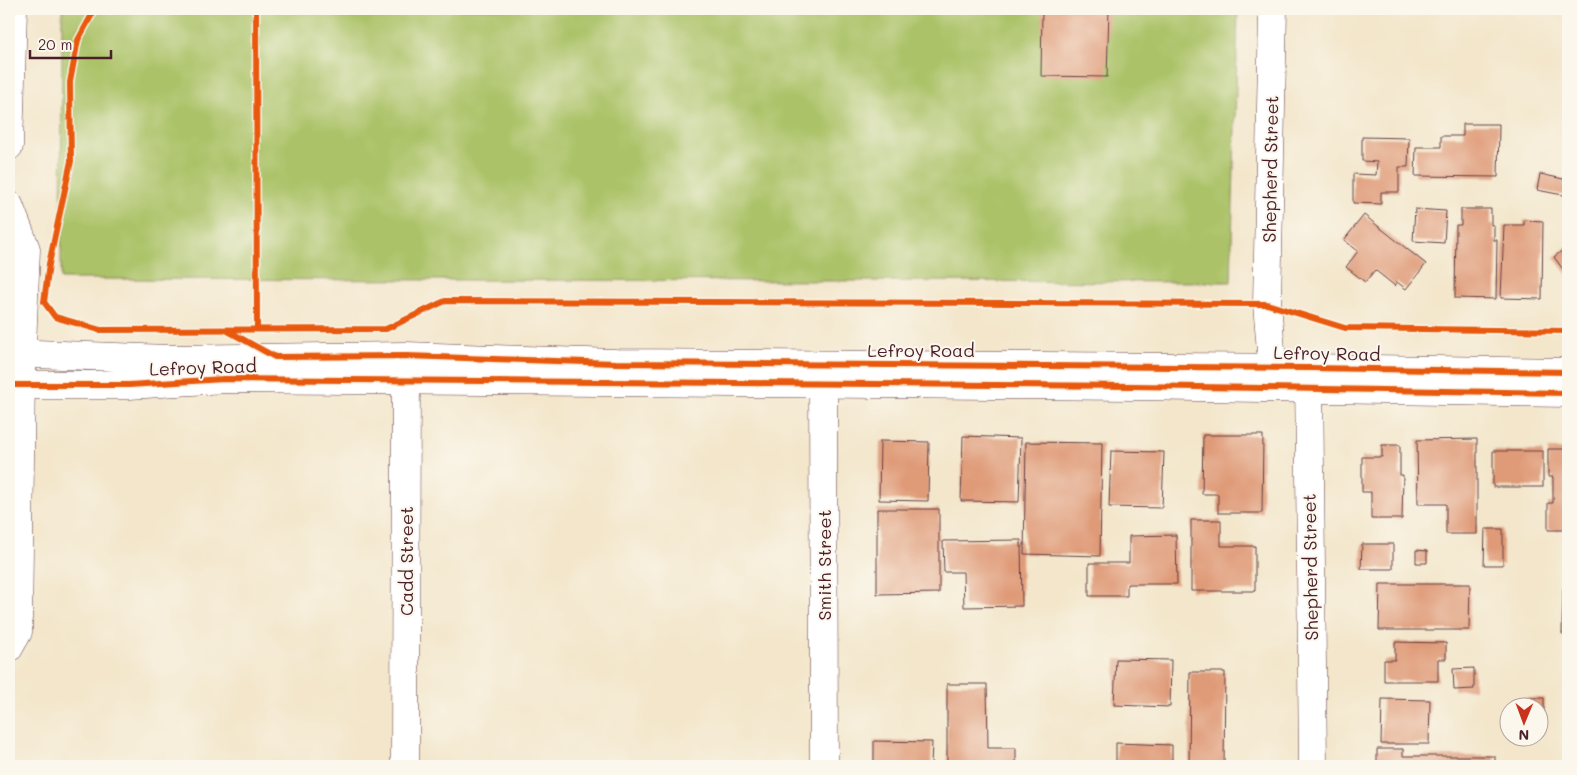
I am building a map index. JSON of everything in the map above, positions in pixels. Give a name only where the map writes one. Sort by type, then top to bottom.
[{"type":"street","points":[[9,146],[13,9]]},
{"type":"street","name":"Shepherd Street","points":[[1273,9],[1267,304],[1274,378]]},
{"type":"street","points":[[9,205],[26,249],[15,353],[18,632],[9,648]]},
{"type":"street","name":"Lefroy Road","points":[[15,353],[406,369]]},
{"type":"street","name":"Lefroy Road","points":[[15,385],[129,385],[406,369],[616,363],[823,375],[1309,378],[1568,372]]},
{"type":"street","name":"Cadd Street","points":[[405,766],[406,369]]},
{"type":"street","name":"Smith Street","points":[[823,375],[824,766]]},
{"type":"street","name":"Shepherd Street","points":[[1309,378],[1313,766]]},
{"type":"street","name":"Lefroy Road","points":[[1309,378],[1568,393]]},
{"type":"green space","points":[[62,9],[1238,9],[1231,282],[61,279]]},
{"type":"building","points":[[1042,9],[1109,9],[1107,77],[1041,76]]},
{"type":"building","points":[[1463,124],[1499,124],[1498,177],[1415,176],[1416,147],[1441,147],[1441,136],[1463,136]]},
{"type":"building","points":[[1362,137],[1409,138],[1408,167],[1399,167],[1399,192],[1381,192],[1381,204],[1353,203],[1353,174],[1376,175],[1377,162],[1362,161]]},
{"type":"building","points":[[1540,174],[1568,180],[1568,196],[1537,190]]},
{"type":"building","points":[[1415,209],[1446,211],[1444,243],[1413,241]]},
{"type":"building","points":[[1461,209],[1491,209],[1491,225],[1494,225],[1494,240],[1497,240],[1496,299],[1455,298],[1456,225],[1461,225]]},
{"type":"building","points":[[1364,215],[1426,264],[1406,289],[1397,282],[1395,286],[1375,270],[1365,282],[1346,267],[1358,251],[1344,240]]},
{"type":"building","points":[[1524,220],[1543,221],[1542,299],[1501,298],[1504,225],[1524,225]]},
{"type":"building","points":[[1568,246],[1568,276],[1554,257]]},
{"type":"building","points":[[1203,435],[1263,435],[1262,513],[1218,513],[1218,494],[1202,494]]},
{"type":"building","points":[[963,436],[1021,438],[1019,502],[961,501]]},
{"type":"building","points":[[1477,439],[1477,534],[1446,534],[1446,504],[1418,504],[1417,440]]},
{"type":"building","points":[[880,441],[929,442],[928,501],[879,500]]},
{"type":"building","points":[[1026,442],[1102,443],[1100,556],[1024,554]]},
{"type":"building","points":[[1382,445],[1400,445],[1400,475],[1403,475],[1402,519],[1371,519],[1371,492],[1362,492],[1362,457],[1382,457]]},
{"type":"building","points":[[1548,449],[1568,449],[1568,544],[1565,544],[1565,530],[1548,530],[1548,503],[1553,503],[1553,477],[1548,477]]},
{"type":"building","points":[[1111,451],[1164,452],[1162,508],[1109,507]]},
{"type":"building","points":[[1493,451],[1543,451],[1543,487],[1493,487]]},
{"type":"building","points":[[877,509],[939,509],[939,593],[877,594]]},
{"type":"building","points":[[1191,520],[1221,520],[1221,546],[1255,546],[1255,591],[1191,591]]},
{"type":"building","points":[[1485,529],[1503,529],[1503,565],[1484,565]]},
{"type":"building","points":[[1176,535],[1177,584],[1127,584],[1127,596],[1089,596],[1089,563],[1129,563],[1129,536]]},
{"type":"building","points":[[1021,540],[1022,606],[964,607],[963,572],[944,572],[943,541]]},
{"type":"building","points":[[1362,544],[1393,544],[1393,569],[1361,569]]},
{"type":"building","points":[[1416,550],[1427,551],[1427,563],[1416,563]]},
{"type":"building","points":[[1380,584],[1470,584],[1469,630],[1379,630]]},
{"type":"building","points":[[1563,588],[1568,588],[1568,634],[1562,634]]},
{"type":"building","points":[[1395,642],[1446,643],[1446,659],[1438,659],[1438,681],[1384,681],[1384,660],[1395,660]]},
{"type":"building","points":[[1116,659],[1171,660],[1170,707],[1114,705]]},
{"type":"building","points":[[1474,668],[1474,689],[1454,690],[1453,669]]},
{"type":"building","points":[[1190,672],[1225,672],[1224,766],[1189,766]]},
{"type":"building","points":[[947,684],[987,684],[988,748],[1016,748],[1016,766],[947,766]]},
{"type":"building","points":[[1382,699],[1430,700],[1429,744],[1381,744]]},
{"type":"building","points":[[874,741],[932,742],[931,766],[874,766]]},
{"type":"building","points":[[1116,743],[1172,745],[1172,766],[1116,766]]},
{"type":"building","points":[[1377,749],[1403,749],[1403,756],[1495,756],[1495,766],[1377,766]]},
{"type":"cycle path","points":[[95,9],[78,40],[70,82],[71,161],[49,264],[44,302],[55,317],[100,330],[386,329],[445,301],[1267,304],[1345,328],[1568,331]]},
{"type":"cycle path","points":[[256,9],[257,329]]},
{"type":"cycle path","points":[[228,331],[275,357],[406,356],[616,363],[1309,368],[1568,372]]},
{"type":"cycle path","points":[[9,385],[129,385],[224,379],[1133,386],[1568,393]]}]
